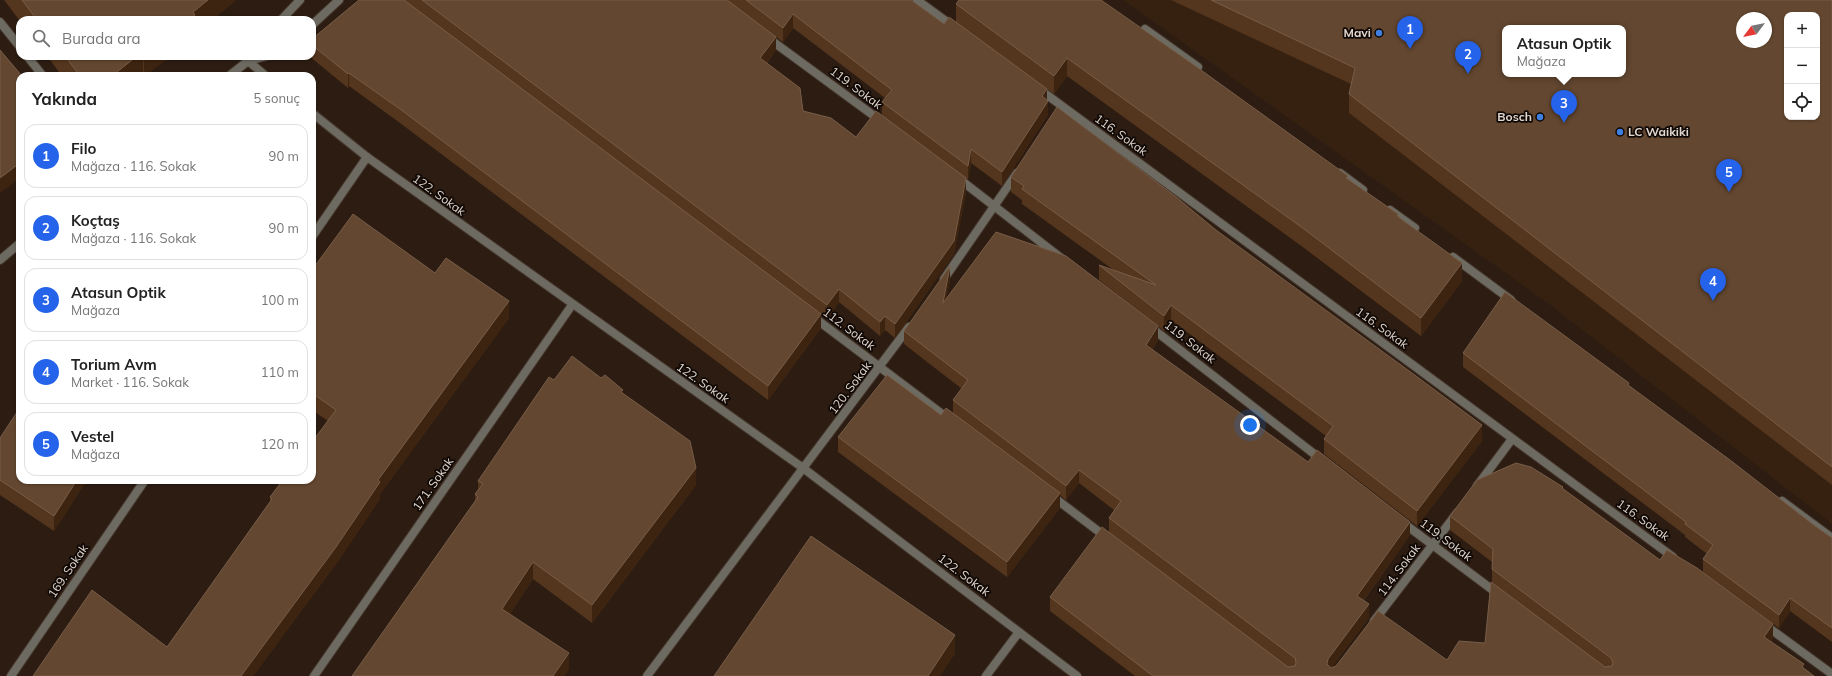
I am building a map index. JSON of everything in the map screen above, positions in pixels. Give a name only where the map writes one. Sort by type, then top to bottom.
[{"type":"street","points":[[285,16],[300,0]]},
{"type":"street","points":[[316,21],[339,0]]},
{"type":"street","points":[[917,0],[961,32]]},
{"type":"street","points":[[0,22],[16,42]]},
{"type":"street","points":[[1145,29],[1203,72]]},
{"type":"street","name":"119. Sokak","points":[[762,33],[888,127]]},
{"type":"street","points":[[30,60],[40,72]]},
{"type":"street","points":[[233,72],[249,60]]},
{"type":"street","points":[[251,60],[262,72]]},
{"type":"street","name":"116. Sokak","points":[[1030,83],[1059,109],[1678,561]]},
{"type":"street","name":"122. Sokak","points":[[316,116],[367,157],[572,305],[803,468],[1077,676]]},
{"type":"street","points":[[316,231],[367,157]]},
{"type":"street","points":[[1332,167],[1370,195]]},
{"type":"street","points":[[940,284],[1020,169]]},
{"type":"street","points":[[951,174],[1070,265]]},
{"type":"street","points":[[1383,205],[1421,233]]},
{"type":"street","points":[[0,260],[16,246]]},
{"type":"street","points":[[1447,252],[1518,305]]},
{"type":"street","name":"171. Sokak","points":[[314,676],[572,305]]},
{"type":"street","name":"112. Sokak","points":[[805,310],[956,425]]},
{"type":"street","name":"120. Sokak","points":[[647,676],[913,323]]},
{"type":"street","name":"119. Sokak","points":[[1145,323],[1326,463]]},
{"type":"street","points":[[1470,495],[1512,439]]},
{"type":"street","name":"169. Sokak","points":[[11,676],[143,484]]},
{"type":"street","points":[[1045,491],[1114,543]]},
{"type":"street","points":[[1774,495],[1832,538]]},
{"type":"street","name":"114. Sokak","points":[[1370,626],[1461,508]]},
{"type":"street","name":"119. Sokak","points":[[1395,516],[1508,601]]},
{"type":"street","points":[[1755,618],[1832,674]]},
{"type":"street","points":[[986,676],[1019,632]]},
{"type":"shaded area","points":[[1123,0],[1832,0],[1832,524],[1549,304]]},
{"type":"building","points":[[22,0],[208,0],[193,12],[195,15],[194,16],[34,16]]},
{"type":"building","points":[[359,0],[404,0],[821,314],[768,386],[400,109],[349,73],[348,74],[316,48],[316,36]]},
{"type":"building","points":[[422,0],[727,0],[776,37],[760,58],[800,88],[803,111],[831,118],[856,137],[876,111],[966,178],[954,241],[895,324],[885,316],[880,322],[839,289],[827,305]]},
{"type":"building","points":[[746,0],[911,0],[944,24],[949,17],[1047,89],[1042,96],[1048,101],[1002,172],[971,149],[968,166],[882,102],[892,90],[793,14],[783,28]]},
{"type":"building","points":[[959,0],[1101,0],[1348,176],[1346,178],[1398,214],[1397,216],[1462,263],[1421,318],[1304,229],[1067,58],[1054,76],[956,4]]},
{"type":"building","points":[[1211,0],[1832,0],[1832,467],[1349,94],[1355,68]]},
{"type":"building","points":[[0,50],[19,72],[16,72],[16,166],[0,178]]},
{"type":"building","points":[[68,60],[132,60],[117,72],[77,72]]},
{"type":"building","points":[[1057,107],[1175,196],[1216,230],[1482,425],[1417,511],[1324,439],[1333,426],[1171,305],[1164,316],[1099,265],[1156,285],[1022,189],[1024,186],[1011,177]]},
{"type":"building","points":[[353,214],[435,273],[446,258],[509,301],[378,480],[380,482],[336,547],[241,676],[33,676],[92,590],[167,647],[272,499],[270,497],[280,484],[316,484],[316,437],[336,410],[316,396],[316,265]]},
{"type":"building","points":[[996,232],[1066,256],[1158,326],[1146,345],[1308,462],[1317,450],[1410,522],[1357,596],[1369,604],[1328,659],[1327,664],[1331,668],[1336,666],[1378,611],[1447,660],[1459,641],[1485,643],[1491,582],[1605,667],[1612,666],[1613,663],[1611,658],[1492,569],[1493,549],[1450,516],[1477,480],[1516,463],[1531,467],[1563,487],[1562,488],[1660,560],[1667,550],[1697,568],[1773,624],[1764,637],[1804,664],[1802,667],[1814,676],[1153,676],[1050,597],[1102,527],[1288,667],[1295,666],[1296,663],[1295,658],[1109,518],[1121,501],[1079,470],[1066,486],[953,400],[968,380],[904,331],[950,266],[943,303]]},
{"type":"building","points":[[1505,292],[1629,383],[1628,385],[1832,538],[1832,628],[1790,598],[1779,615],[1703,559],[1713,545],[1685,524],[1686,522],[1463,353]]},
{"type":"building","points":[[572,356],[601,378],[605,375],[623,390],[621,392],[690,441],[696,468],[592,605],[533,562],[502,609],[569,653],[553,676],[352,676],[478,497],[475,494],[483,484],[478,481],[549,377],[554,380]]},
{"type":"building","points":[[887,375],[941,415],[946,408],[1060,493],[1007,562],[838,437]]},
{"type":"building","points":[[16,414],[16,484],[74,484],[54,516],[0,480],[0,438]]},
{"type":"building","points":[[811,536],[955,635],[928,676],[714,676]]},
{"type":"place","name":"Mavi","points":[[1379,33]]},
{"type":"place","name":"Filo","points":[[1410,49]]},
{"type":"place","name":"Koçtaş","points":[[1468,74]]},
{"type":"place","name":"Bosch","points":[[1540,117]]},
{"type":"place","name":"Atasun Optik","points":[[1564,123]]},
{"type":"place","name":"LC Waikiki","points":[[1620,132]]},
{"type":"place","name":"Vestel","points":[[1729,192]]},
{"type":"place","name":"Torium Avm","points":[[1713,301]]}]
